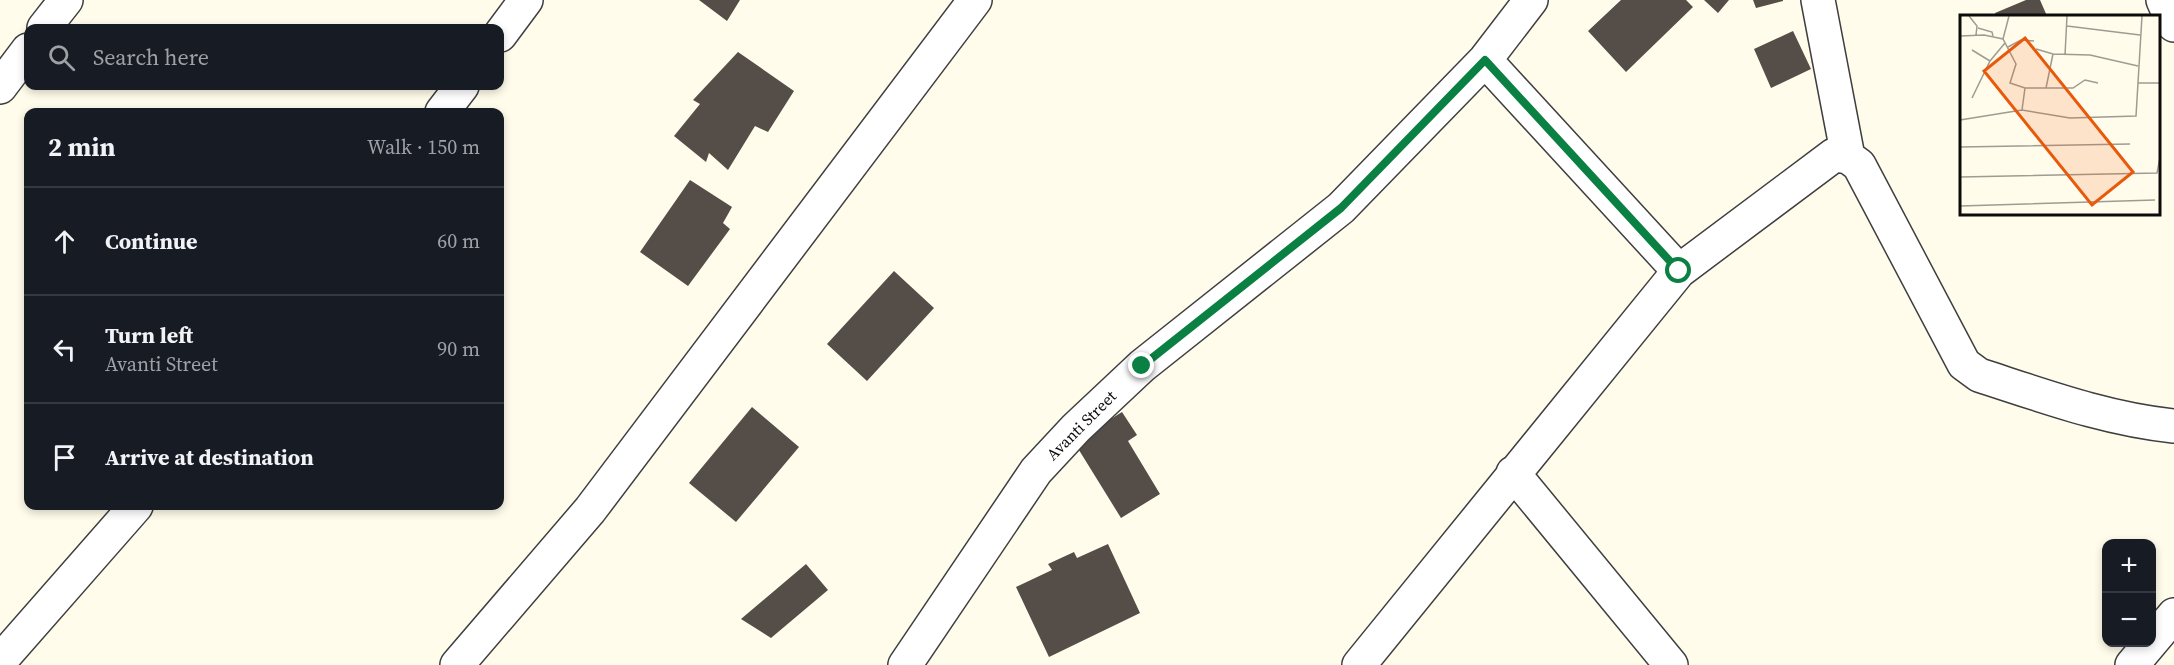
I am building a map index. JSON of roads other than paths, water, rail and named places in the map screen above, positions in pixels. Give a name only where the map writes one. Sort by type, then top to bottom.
[{"type":"street","points":[[47,24],[66,0]]},
{"type":"street","points":[[504,30],[526,0]]},
{"type":"street","points":[[457,665],[590,510],[975,0]]},
{"type":"street","name":"Avanti Street","points":[[905,665],[1036,471],[1142,366],[1341,208],[1485,60],[1532,0]]},
{"type":"street","points":[[1818,0],[1848,157]]},
{"type":"street","points":[[2163,0],[2174,25]]},
{"type":"street","points":[[0,87],[24,55]]},
{"type":"street","points":[[1485,60],[1679,271]]},
{"type":"street","points":[[445,108],[459,90]]},
{"type":"street","points":[[1359,665],[1679,271],[1834,155],[1848,157],[1859,165],[1964,364],[1979,375],[2087,411],[2134,422],[2174,426]]},
{"type":"street","points":[[1513,473],[1671,665]]},
{"type":"street","points":[[0,661],[132,510]]},
{"type":"street","points":[[2132,665],[2172,623]]}]
